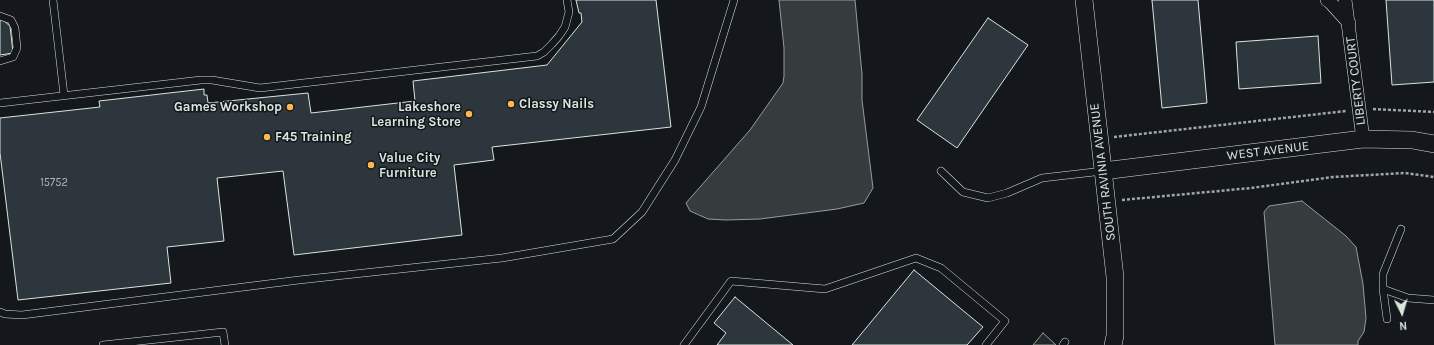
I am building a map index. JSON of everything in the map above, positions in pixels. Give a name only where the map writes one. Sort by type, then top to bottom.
[{"type":"street","name":"SOUTH RAVINIA AVENUE","points":[[1084,0],[1115,277],[1115,336],[1113,345]]},
{"type":"street","name":"LIBERTY COURT","points":[[1327,0],[1349,23]]},
{"type":"street","name":"LIBERTY COURT","points":[[1345,0],[1363,139]]},
{"type":"street","name":"WEST AVENUE","points":[[1103,171],[1363,139],[1412,140],[1434,144]]},
{"type":"lane","points":[[53,0],[64,96]]},
{"type":"lane","points":[[0,103],[200,80],[212,80],[260,88],[537,56],[544,52],[552,44],[564,27],[569,12],[568,0]]},
{"type":"lane","points":[[0,312],[5,314],[22,315],[299,280],[502,258],[613,239],[642,212],[675,160],[701,107],[734,0]]},
{"type":"lane","points":[[0,16],[11,20],[14,28],[17,48],[13,57],[0,61]]},
{"type":"lane","points":[[941,171],[963,192],[988,198],[1007,193],[1042,178],[1103,171]]},
{"type":"lane","points":[[1387,319],[1383,289],[1383,274],[1401,229]]},
{"type":"lane","points":[[684,345],[731,281],[825,288],[916,258],[941,268],[1005,321],[986,345]]},
{"type":"lane","points":[[1383,289],[1408,298],[1434,300]]},
{"type":"lane","points":[[103,345],[223,332],[225,345]]},
{"type":"path","points":[[1099,138],[1374,108],[1434,112]]},
{"type":"path","points":[[1106,201],[1251,188],[1334,177],[1404,173],[1434,177]]},
{"type":"shaded area","points":[[779,0],[855,0],[862,74],[862,100],[873,188],[864,203],[837,209],[760,219],[708,219],[690,211],[686,203],[750,130],[783,83],[784,48]]},
{"type":"shaded area","points":[[1302,201],[1346,236],[1356,247],[1363,284],[1366,318],[1364,332],[1358,341],[1358,345],[1275,345],[1264,212],[1269,206]]},
{"type":"shaded area","points":[[1043,333],[1056,345],[1033,345]]},
{"type":"building","points":[[576,0],[656,0],[671,127],[492,147],[494,160],[454,165],[462,235],[294,255],[283,171],[217,178],[224,241],[167,247],[171,283],[18,300],[0,153],[0,118],[100,107],[99,101],[204,89],[204,95],[207,95],[208,103],[308,93],[311,113],[415,101],[413,81],[547,65],[582,22],[581,13],[579,13]]},
{"type":"building","points":[[1152,0],[1198,0],[1207,103],[1162,108]]},
{"type":"building","points":[[1386,0],[1434,0],[1434,82],[1392,85]]},
{"type":"building","points":[[988,18],[1028,45],[957,148],[917,120]]},
{"type":"building","points":[[0,20],[4,21],[10,26],[13,53],[0,55]]},
{"type":"building","points":[[1318,36],[1321,83],[1239,89],[1236,42]]},
{"type":"building","points":[[914,270],[983,327],[967,345],[852,345]]},
{"type":"building","points":[[735,297],[793,345],[717,345],[726,333],[714,323]]},
{"type":"place","name":"Classy Nails","points":[[511,104]]},
{"type":"place","name":"Games Workshop","points":[[290,107]]},
{"type":"place","name":"Lakeshore Learning Store","points":[[469,114]]},
{"type":"place","name":"F45 Training","points":[[267,137]]},
{"type":"place","name":"Value City Furniture","points":[[371,165]]}]
